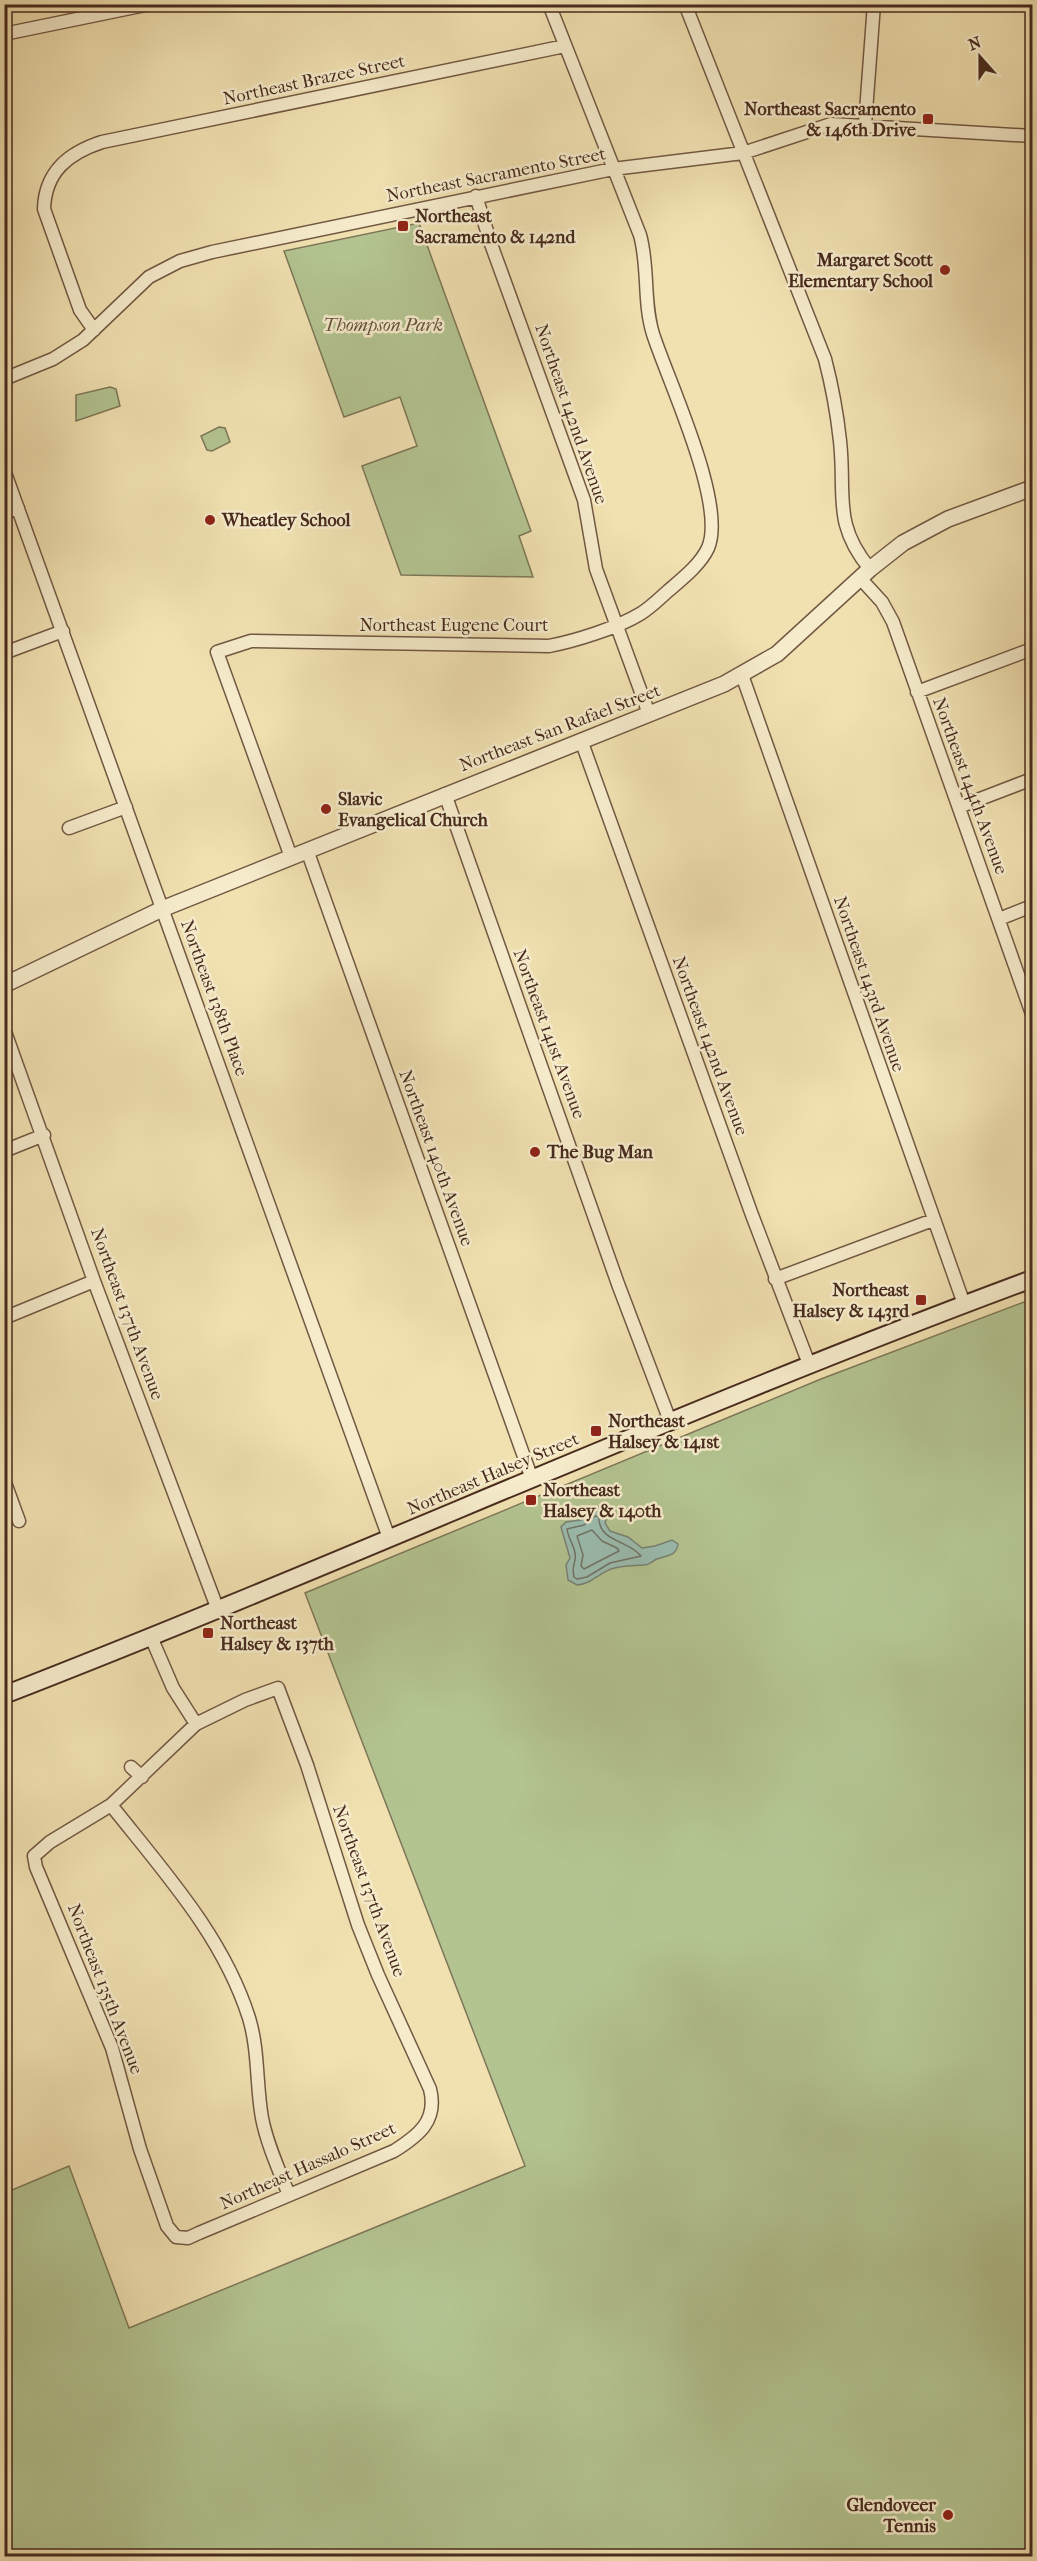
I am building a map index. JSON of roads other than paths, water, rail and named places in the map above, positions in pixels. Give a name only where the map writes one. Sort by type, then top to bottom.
[{"type":"main road","name":"Northeast Halsey Street","points":[[4,1695],[218,1610],[809,1364],[1032,1279]]},
{"type":"street","points":[[4,34],[150,4]]},
{"type":"street","points":[[549,4],[614,169]]},
{"type":"street","name":"Northeast 144th Avenue","points":[[685,4],[825,359],[832,387],[840,444],[844,525],[865,573],[889,613],[1032,1014]]},
{"type":"street","points":[[855,4],[874,5],[865,125]]},
{"type":"street","name":"Northeast Brazee Street","points":[[94,330],[80,310],[45,209],[45,197],[53,174],[72,154],[102,142],[565,46]]},
{"type":"street","name":"Northeast Sacramento Street","points":[[4,379],[54,359],[83,340],[149,277],[180,261],[212,252],[614,169],[743,153],[815,127],[831,124],[1032,136]]},
{"type":"street","name":"Northeast Eugene Court","points":[[291,857],[217,652],[251,641],[549,646],[616,625],[641,613],[702,558],[711,540],[713,528],[705,481],[651,326],[643,247],[614,169]]},
{"type":"street","name":"Northeast 142nd Avenue","points":[[476,196],[491,244],[584,500],[596,568],[649,714]]},
{"type":"street","name":"Northeast 138th Place","points":[[4,470],[389,1538]]},
{"type":"street","name":"Northeast San Rafael Street","points":[[4,985],[162,909],[580,740],[711,690],[742,675],[789,644],[890,551],[927,529],[1032,488]]},
{"type":"street","points":[[4,513],[18,508]]},
{"type":"street","points":[[4,652],[63,631]]},
{"type":"street","points":[[917,693],[1032,649]]},
{"type":"street","name":"Northeast 143rd Avenue","points":[[742,675],[964,1304]]},
{"type":"street","name":"Northeast 142nd Avenue","points":[[580,740],[775,1279],[809,1364]]},
{"type":"street","points":[[958,807],[1032,779]]},
{"type":"street","name":"Northeast 141st Avenue","points":[[445,794],[618,1284],[670,1421]]},
{"type":"street","points":[[69,828],[126,807]]},
{"type":"street","name":"Northeast 140th Avenue","points":[[306,850],[532,1479]]},
{"type":"street","points":[[999,919],[1032,906]]},
{"type":"street","name":"Northeast 137th Avenue","points":[[4,1029],[44,1135],[94,1281],[218,1610]]},
{"type":"street","points":[[4,1151],[44,1135]]},
{"type":"street","points":[[775,1279],[933,1220]]},
{"type":"street","points":[[4,1318],[94,1281]]},
{"type":"street","points":[[4,1480],[19,1521]]},
{"type":"street","points":[[151,1637],[173,1688],[196,1724],[111,1805],[193,1908],[228,1968],[250,2021],[255,2046],[262,2116],[289,2195]]},
{"type":"street","name":"Northeast 137th Avenue","points":[[196,1724],[245,1700],[278,1688],[307,1765],[358,1925],[374,1968],[430,2090],[432,2102]]},
{"type":"street","points":[[131,1767],[142,1777]]},
{"type":"street","name":"Northeast 135th Avenue","points":[[111,1805],[50,1842],[34,1856],[36,1867],[112,2048],[140,2150],[167,2226],[176,2237]]},
{"type":"street","name":"Northeast Hassalo Street","points":[[176,2237],[188,2238],[199,2234],[394,2151],[412,2140],[429,2121],[432,2102]]},
{"type":"water","points":[[606,1506],[609,1510],[605,1523],[610,1531],[628,1537],[642,1548],[672,1540],[678,1544],[677,1548],[670,1555],[648,1564],[615,1568],[586,1583],[577,1585],[568,1580],[566,1565],[570,1558],[561,1527],[566,1522],[581,1520],[598,1507]]},
{"type":"place","name":"Northeast Sacramento & 146th Drive","points":[[928,119]]},
{"type":"place","name":"Northeast Sacramento & 142nd","points":[[403,226]]},
{"type":"place","name":"Margaret Scott Elementary School","points":[[945,270]]},
{"type":"place","name":"Wheatley School","points":[[210,520]]},
{"type":"place","name":"Slavic Evangelical Church","points":[[326,809]]},
{"type":"place","name":"The Bug Man","points":[[535,1152]]},
{"type":"place","name":"Northeast Halsey & 143rd","points":[[921,1300]]},
{"type":"place","name":"Northeast Halsey & 141st","points":[[596,1431]]},
{"type":"place","name":"Northeast Halsey & 140th","points":[[531,1500]]},
{"type":"place","name":"Northeast Halsey & 137th","points":[[208,1633]]},
{"type":"place","name":"Glendoveer Tennis","points":[[948,2515]]},
{"type":"park label","name":"Thompson Park","points":[[383,325]]}]
